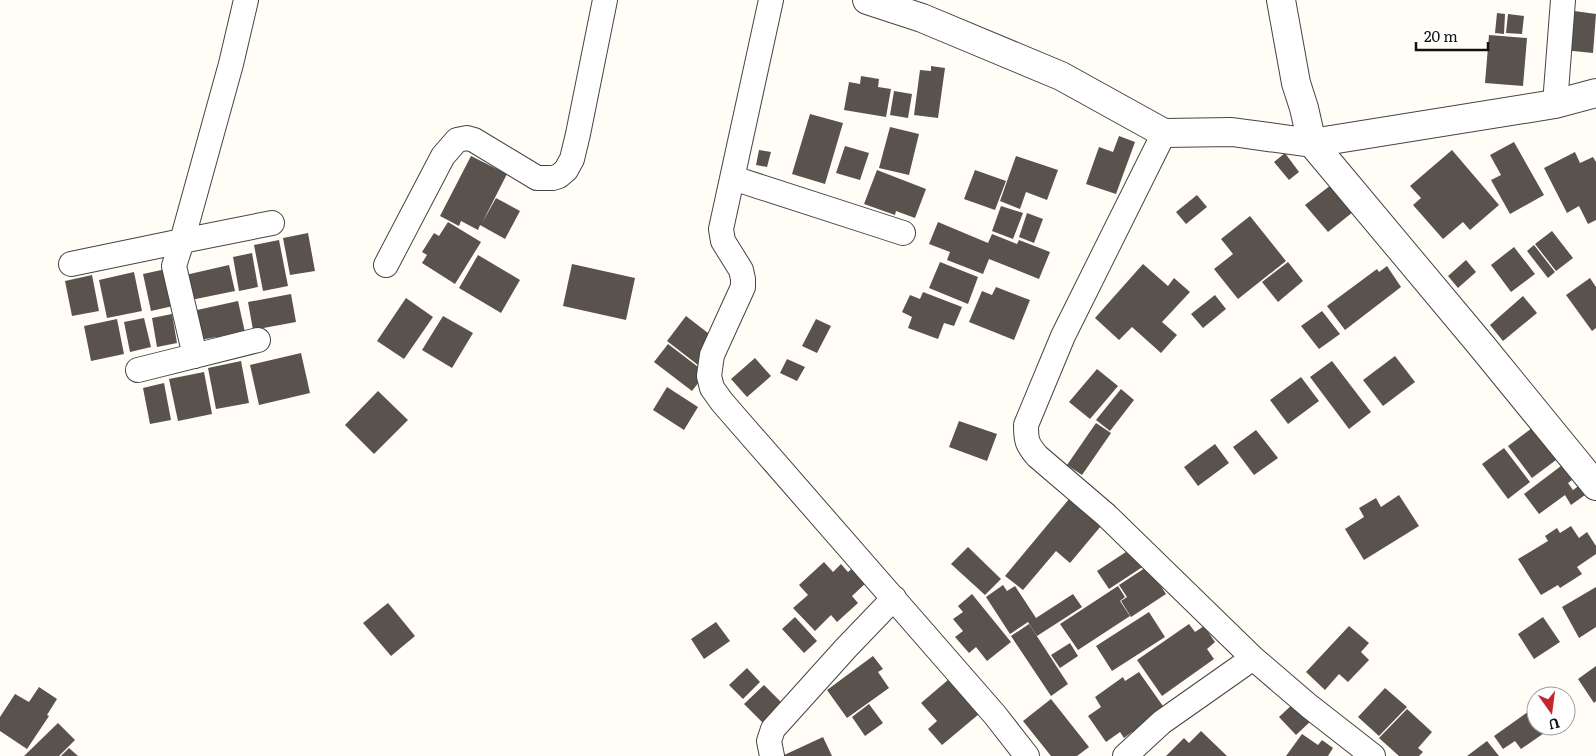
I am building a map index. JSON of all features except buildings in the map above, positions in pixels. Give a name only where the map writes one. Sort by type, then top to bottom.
[{"type":"street","points":[[194,356],[174,266],[231,64],[246,0]]},
{"type":"street","points":[[386,266],[442,156],[457,140],[467,138],[474,140],[537,178],[553,178],[566,170],[572,159],[578,134],[605,0]]},
{"type":"street","points":[[771,0],[734,178],[721,229],[726,248],[736,260],[741,270],[743,287],[712,355],[709,376],[712,388],[728,410],[995,715],[1027,756]]},
{"type":"street","points":[[867,0],[922,18],[1061,76],[1164,133],[1232,132],[1312,143],[1554,104],[1596,93]]},
{"type":"street","points":[[1281,0],[1296,83],[1312,143],[1596,486]]},
{"type":"street","points":[[1554,104],[1563,0]]},
{"type":"street","points":[[1164,133],[1063,336],[1026,425],[1028,446],[1037,456],[1106,515],[1253,658],[1309,706],[1373,756]]},
{"type":"street","points":[[734,178],[903,233]]},
{"type":"street","points":[[71,264],[272,223]]},
{"type":"street","points":[[138,370],[258,340]]},
{"type":"street","points":[[772,756],[769,741],[773,728],[894,598]]},
{"type":"street","points":[[1125,756],[1162,722],[1253,658]]}]
